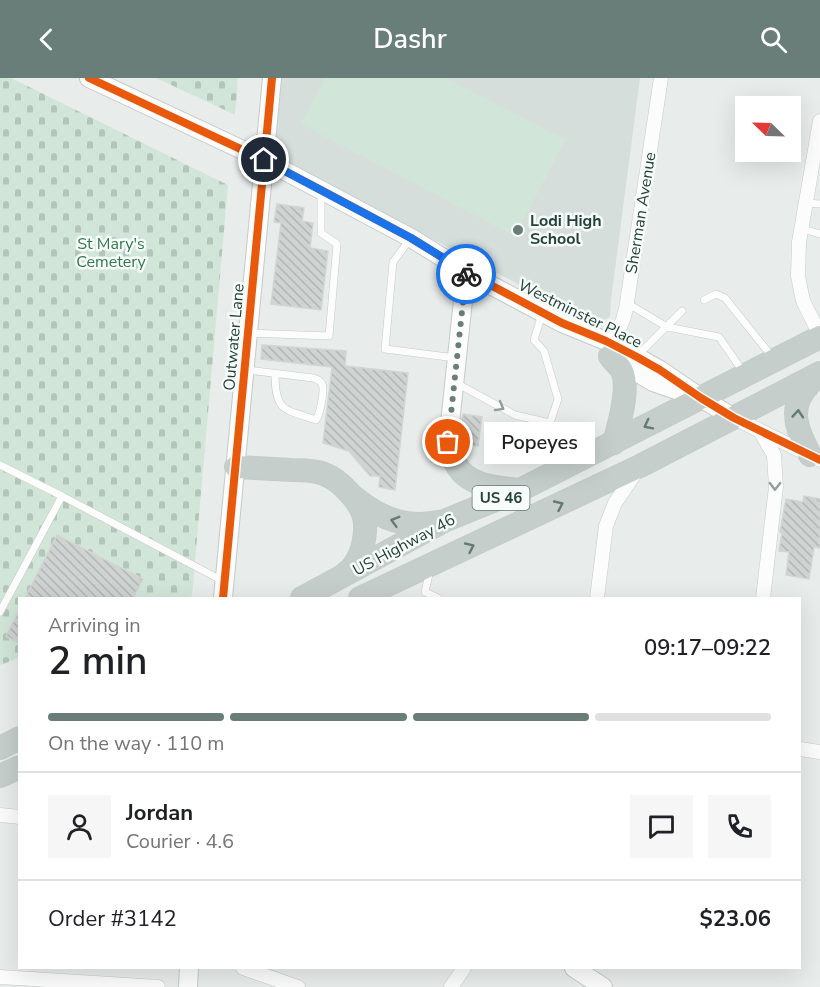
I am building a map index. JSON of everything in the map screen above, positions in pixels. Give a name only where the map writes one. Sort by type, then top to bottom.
[{"type":"highway","name":"US 46","points":[[700,398],[820,336]]},
{"type":"highway","points":[[608,349],[623,372],[625,390],[614,442]]},
{"type":"highway","name":"US 46","points":[[734,418],[818,374]]},
{"type":"highway","points":[[815,458],[800,435],[796,410],[800,397],[818,374]]},
{"type":"highway","name":"US Highway 46","points":[[312,594],[444,521],[520,490],[700,398]]},
{"type":"highway","name":"US Highway 46","points":[[362,597],[640,466],[734,418]]},
{"type":"highway","points":[[448,442],[456,464],[465,477],[485,485],[520,490]]},
{"type":"highway","points":[[236,467],[323,473],[339,482],[369,509],[391,520],[418,525],[444,521]]},
{"type":"highway","points":[[312,594],[351,569],[362,549],[366,521],[352,495]]},
{"type":"highway","points":[[0,748],[18,739]]},
{"type":"highway","points":[[0,776],[18,768]]},
{"type":"street","name":"Westminster Place","points":[[89,78],[264,160],[411,238],[466,272],[608,349],[653,382],[700,398]]},
{"type":"street","name":"Outwater Lane","points":[[224,590],[272,78]]},
{"type":"street","name":"Sherman Avenue","points":[[608,349],[622,324],[627,303],[661,78]]},
{"type":"street","points":[[820,121],[813,203],[799,242],[798,276],[803,301],[820,336]]},
{"type":"street","points":[[448,442],[466,272]]},
{"type":"street","name":"Westminster Place","points":[[608,349],[637,357],[734,418],[815,458]]},
{"type":"street","points":[[760,431],[774,455],[776,487],[763,597]]},
{"type":"street","points":[[597,597],[606,526],[615,503],[640,466]]},
{"type":"street","points":[[801,749],[820,752]]},
{"type":"street","points":[[0,815],[18,817]]},
{"type":"street","points":[[188,987],[189,969]]},
{"type":"street","points":[[246,969],[298,987]]},
{"type":"street","points":[[451,987],[463,969]]},
{"type":"street","points":[[576,969],[603,987]]},
{"type":"street","points":[[0,977],[158,987]]},
{"type":"lane","points":[[247,333],[329,336],[337,244],[321,233],[321,190]]},
{"type":"lane","points":[[802,229],[820,234]]},
{"type":"lane","points":[[411,238],[393,262],[385,350],[456,358]]},
{"type":"lane","points":[[704,300],[716,294],[725,298],[775,360]]},
{"type":"lane","points":[[627,303],[667,327],[719,337],[745,375]]},
{"type":"lane","points":[[637,357],[682,311]]},
{"type":"lane","points":[[543,312],[534,340],[544,351],[558,399],[550,423],[562,469]]},
{"type":"lane","points":[[244,370],[275,373],[313,378],[320,381],[323,386],[319,415],[316,420],[287,411],[278,401],[275,373]]},
{"type":"lane","points":[[454,381],[515,415],[550,423]]},
{"type":"lane","points":[[0,465],[62,496],[224,590]]},
{"type":"lane","points":[[0,612],[62,496]]},
{"type":"lane","points":[[419,597],[425,592],[431,565]]},
{"type":"lane","points":[[425,592],[436,597]]},
{"type":"shaded area","name":"Lodi High School","points":[[279,78],[640,78],[610,317],[596,325],[284,161],[277,154],[274,146]]},
{"type":"green space","name":"St Mary's Cemetery","points":[[0,78],[11,78],[228,185],[192,596],[18,597],[18,658],[0,665]]},
{"type":"green space","points":[[156,78],[238,78],[235,115],[227,111]]},
{"type":"green space","points":[[325,78],[446,78],[565,140],[515,236],[301,124]]},
{"type":"building","points":[[277,204],[304,208],[302,221],[313,223],[310,248],[328,251],[321,310],[271,304],[281,223],[274,222]]},
{"type":"building","points":[[262,345],[346,351],[345,366],[408,373],[395,490],[379,487],[380,476],[370,476],[349,451],[323,443],[332,367],[261,359]]},
{"type":"building","points":[[463,414],[482,417],[478,446],[463,444],[460,437]]},
{"type":"building","points":[[804,496],[820,499],[820,548],[814,547],[809,579],[786,575],[789,552],[779,551],[786,499],[803,502]]},
{"type":"building","points":[[57,535],[143,579],[134,597],[26,597]]},
{"type":"building","points":[[18,613],[18,643],[6,636]]},
{"type":"cycle path","points":[[89,78],[264,160],[411,238],[466,272],[562,323],[637,357],[734,418],[820,460]]},
{"type":"cycle path","points":[[223,597],[272,78]]},
{"type":"way so far","points":[[448,442],[466,274]]},
{"type":"place","name":"Lodi High School","points":[[518,230]]},
{"type":"place","name":"Popeyes","points":[[448,442]]},
{"type":"route","points":[[264,160],[411,238],[466,274]]}]
